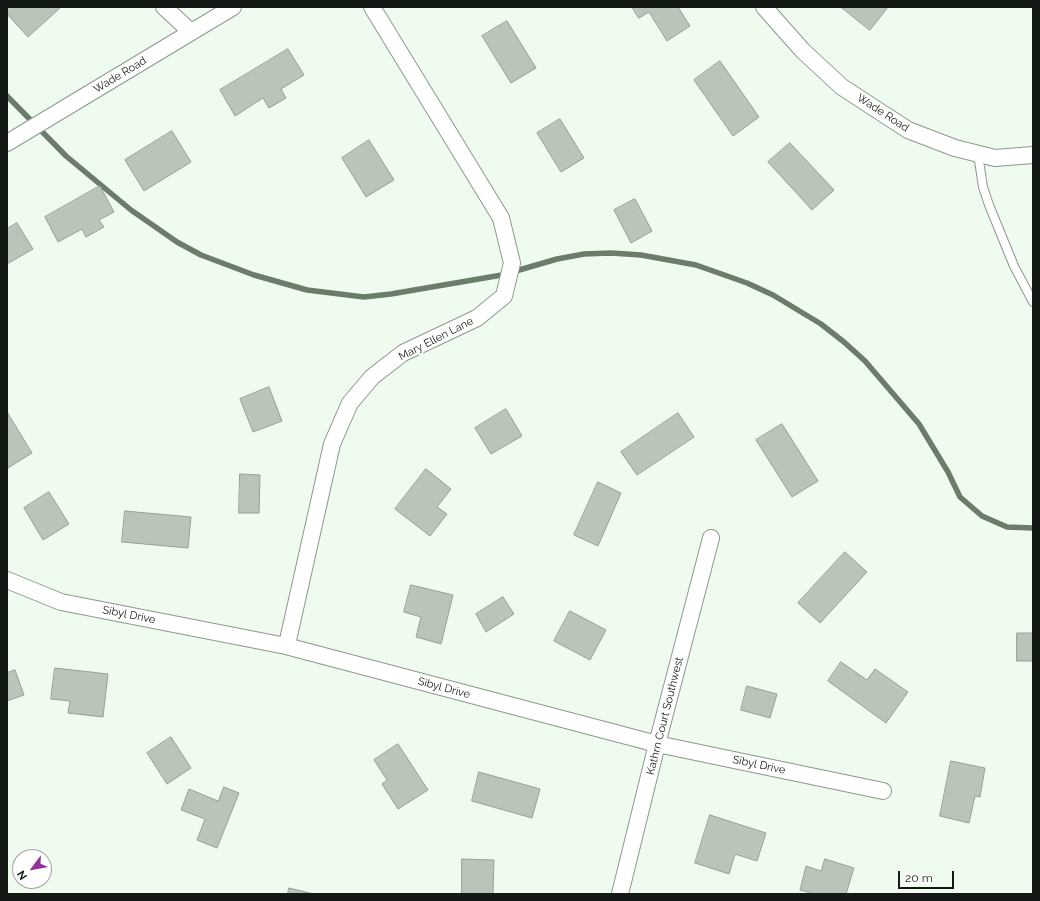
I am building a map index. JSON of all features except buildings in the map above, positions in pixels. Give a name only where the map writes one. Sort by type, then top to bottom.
[{"type":"street","points":[[164,7],[191,32]]},
{"type":"street","name":"Wade Road","points":[[7,143],[233,7]]},
{"type":"street","name":"Mary Ellen Lane","points":[[286,646],[332,444],[350,402],[372,377],[403,353],[477,318],[504,296],[512,264],[501,218],[372,7]]},
{"type":"street","name":"Wade Road","points":[[764,7],[803,52],[842,86],[908,130],[955,148],[995,158],[1033,155]]},
{"type":"street","name":"Kathrn Court Southwest","points":[[620,894],[657,744],[711,538]]},
{"type":"street","name":"Sibyl Drive","points":[[7,580],[61,602],[286,646],[657,744],[883,791]]},
{"type":"lane","points":[[978,154],[985,193],[1014,266],[1033,302]]},
{"type":"waterway","points":[[7,96],[66,156],[131,210],[177,242],[201,255],[254,275],[307,290],[364,297],[391,294],[502,275],[557,259],[584,254],[611,253],[641,255],[696,265],[747,283],[773,295],[821,324],[865,361],[919,424],[948,472],[960,497],[982,516],[1007,527],[1033,528]]}]
